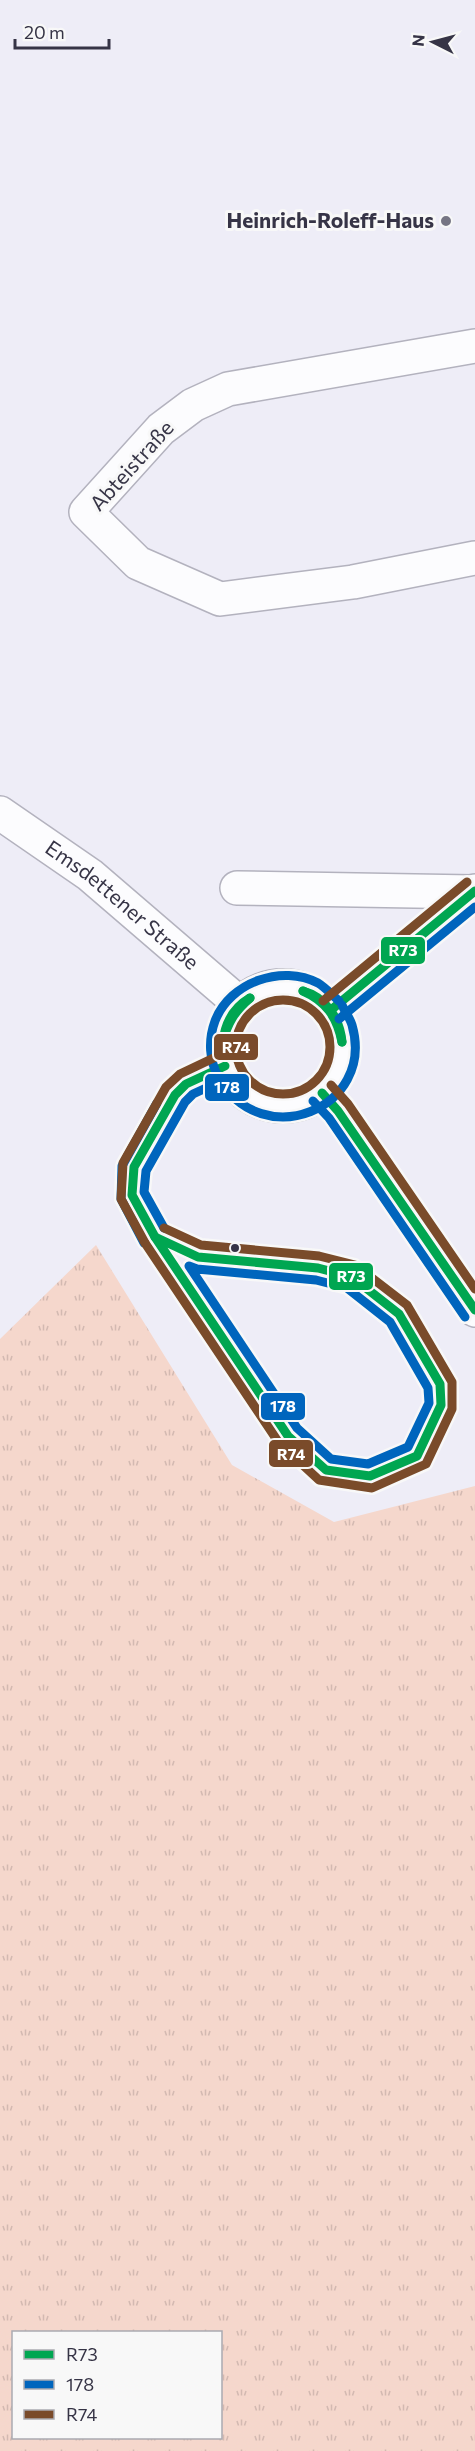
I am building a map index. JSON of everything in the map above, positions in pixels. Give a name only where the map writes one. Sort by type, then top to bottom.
[{"type":"street","name":"Abteistraße","points":[[475,346],[228,389],[193,405],[161,429],[86,512],[138,563],[220,599],[353,582],[475,558]]},
{"type":"street","name":"Emsdettener Straße","points":[[0,813],[90,875],[240,1004]]},
{"type":"street","points":[[237,888],[474,892]]},
{"type":"street","points":[[331,1010],[474,892]]},
{"type":"street","points":[[288,986],[312,993],[331,1010],[341,1031],[343,1053],[336,1075],[322,1093],[301,1104],[278,1107],[255,1100],[236,1085],[225,1066],[222,1043],[228,1022],[240,1004],[262,990],[288,986]]},
{"type":"street","points":[[322,1093],[338,1110],[475,1310]]},
{"type":"green space","points":[[96,1245],[232,1465],[334,1522],[475,1486],[475,2451],[0,2451],[0,1339]]},
{"type":"transit line","name":"R74","points":[[323,1001],[467,882]]},
{"type":"transit line","name":"R73","points":[[331,1010],[475,891]]},
{"type":"transit line","name":"178","points":[[339,1019],[475,907]]},
{"type":"transit line","name":"178","points":[[339,1001],[318,983],[289,975],[259,980],[245,987],[222,1007],[215,1021],[211,1058],[219,1078],[238,1101],[261,1114],[286,1117],[311,1111],[332,1099],[347,1079],[355,1055],[352,1025],[342,1005]]},
{"type":"transit line","name":"R73","points":[[303,991],[319,998],[330,1010],[335,1017],[342,1042]]},
{"type":"transit line","name":"R73","points":[[303,991],[318,1000],[329,1011],[337,1025],[342,1042]]},
{"type":"transit line","name":"R73","points":[[223,1042],[231,1017],[239,1006],[250,998]]},
{"type":"transit line","name":"R73","points":[[223,1042],[232,1018],[250,998]]},
{"type":"transit line","name":"R74","points":[[283,1000],[301,1004],[316,1014],[326,1029],[330,1047],[326,1065],[316,1080],[301,1090],[283,1094],[265,1090],[250,1080],[240,1065],[236,1047],[240,1029],[250,1014],[265,1004],[283,1000]]},
{"type":"transit line","name":"R74","points":[[145,1243],[121,1199],[123,1163],[166,1087],[180,1074],[220,1055]]},
{"type":"transit line","name":"R73","points":[[155,1237],[132,1195],[134,1167],[175,1095],[186,1084],[225,1066]]},
{"type":"transit line","name":"178","points":[[164,1228],[144,1192],[146,1171],[185,1102],[193,1094],[230,1077]]},
{"type":"transit line","name":"R74","points":[[331,1085],[348,1104],[475,1289]]},
{"type":"transit line","name":"R73","points":[[322,1093],[338,1111],[475,1310]]},
{"type":"transit line","name":"178","points":[[313,1101],[329,1118],[465,1317]]},
{"type":"transit line","name":"178","points":[[144,1243],[121,1199],[122,1166],[157,1103]]},
{"type":"transit line","name":"R74","points":[[145,1243],[279,1443],[319,1480],[372,1488],[426,1464],[452,1409],[452,1382],[407,1305],[355,1265],[319,1256],[201,1245],[164,1228]]},
{"type":"transit line","name":"R73","points":[[155,1237],[198,1257],[318,1268],[352,1277],[399,1314],[440,1384],[441,1405],[417,1456],[370,1476],[326,1470],[288,1436],[155,1237]]},
{"type":"transit line","name":"178","points":[[189,1266],[197,1269],[316,1280],[347,1288],[390,1322],[428,1388],[429,1403],[408,1447],[368,1464],[331,1459],[297,1428],[189,1266]]},
{"type":"place","name":"Heinrich-Roleff-Haus","points":[[446,221]]}]
